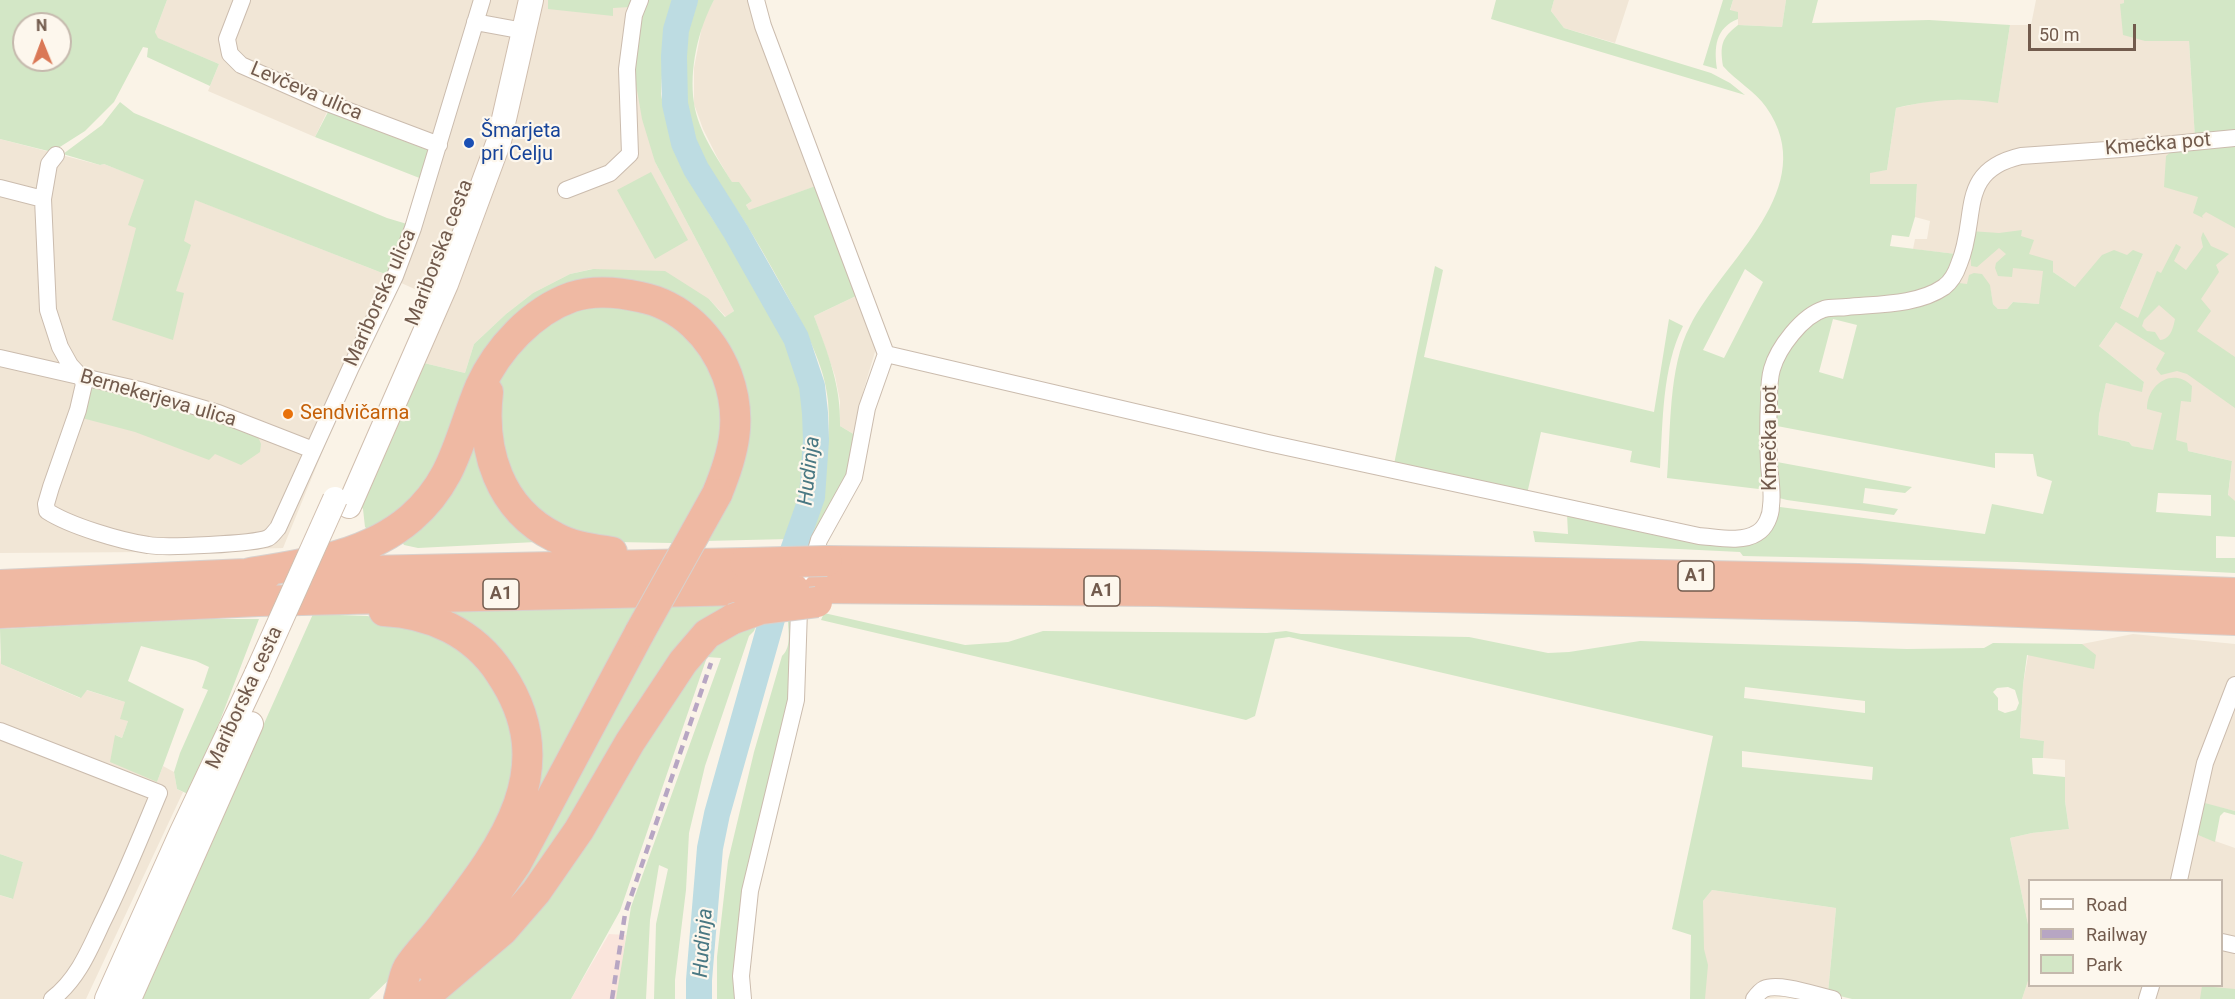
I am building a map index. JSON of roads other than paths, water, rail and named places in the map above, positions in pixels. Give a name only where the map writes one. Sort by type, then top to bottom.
[{"type":"highway","points":[[254,587],[293,566],[350,552],[385,537],[411,519],[432,498],[450,470],[481,386],[499,355],[527,324],[573,297],[600,292],[627,294],[654,300],[694,324],[709,340],[722,364],[731,388],[736,416],[730,463],[717,494],[516,864],[483,912],[401,999]]},
{"type":"highway","points":[[499,355],[489,390],[485,416],[486,428],[489,451],[497,475],[513,502],[530,520],[554,537],[578,547],[626,554],[652,564]]},
{"type":"highway","name":"A1","points":[[0,613],[254,587],[652,564],[860,589],[1155,591],[1857,606],[2235,620]]},
{"type":"highway","name":"A1","points":[[821,584],[1156,565],[1858,579],[2235,593]]},
{"type":"highway","name":"A1","points":[[0,585],[254,587],[744,576]]},
{"type":"highway","points":[[422,999],[503,930],[536,892],[579,830],[630,742],[683,662],[707,634],[733,619],[821,584]]},
{"type":"highway","points":[[254,587],[329,609],[423,616],[450,627],[473,642],[495,665],[512,689],[523,717],[529,759],[525,783],[514,815],[495,852],[474,885],[407,970],[401,999]]},
{"type":"main road","name":"Mariborska cesta","points":[[129,999],[265,676],[342,502],[446,284],[495,152],[531,0]]},
{"type":"main road","name":"Mariborska cesta","points":[[107,999],[181,834],[265,676]]},
{"type":"street","name":"Levčeva ulica","points":[[242,0],[227,39],[230,54],[241,66],[325,102],[439,145]]},
{"type":"street","name":"Mariborska ulica","points":[[81,377],[84,390],[51,487],[46,504],[48,511],[56,517],[108,535],[152,546],[252,542],[270,537],[278,528],[395,276],[413,228],[482,0]]},
{"type":"street","points":[[566,190],[610,173],[630,154],[627,69],[634,15],[640,0]]},
{"type":"street","points":[[743,999],[741,966],[750,891],[796,700],[799,610],[819,540],[854,477],[867,408],[886,354],[763,26],[756,0]]},
{"type":"street","points":[[475,22],[522,39]]},
{"type":"street","name":"Kmečka pot","points":[[886,354],[1268,443],[1699,536],[1744,538],[1758,533],[1768,520],[1772,507],[1768,433],[1771,370],[1791,334],[1823,309],[1898,302],[1926,295],[1945,286],[1955,276],[1963,256],[1976,185],[1987,170],[2006,159],[2021,156],[2235,138]]},
{"type":"street","points":[[56,155],[49,164],[43,199],[48,310],[60,347],[70,365],[81,377]]},
{"type":"street","points":[[0,188],[43,199]]},
{"type":"street","name":"Bernekerjeva ulica","points":[[0,358],[140,390],[218,413],[313,450]]},
{"type":"street","points":[[2179,879],[2205,763],[2235,685]]},
{"type":"street","points":[[0,731],[159,793],[115,897],[80,968],[65,989],[52,999]]},
{"type":"street","points":[[1754,999],[1764,989],[1777,987],[1833,999]]},
{"type":"waterway","name":"Hudinja","points":[[685,0],[676,30],[674,56],[675,104],[684,143],[696,169],[736,232],[796,338],[812,386],[816,440],[812,497],[785,573],[717,814],[710,848],[699,999]]},
{"type":"railway","points":[[612,999],[625,914],[711,663]]},
{"type":"place","name":"Šmarjeta pri Celju","points":[[469,143]]},
{"type":"place","name":"Sendvičarna","points":[[288,414]]}]
